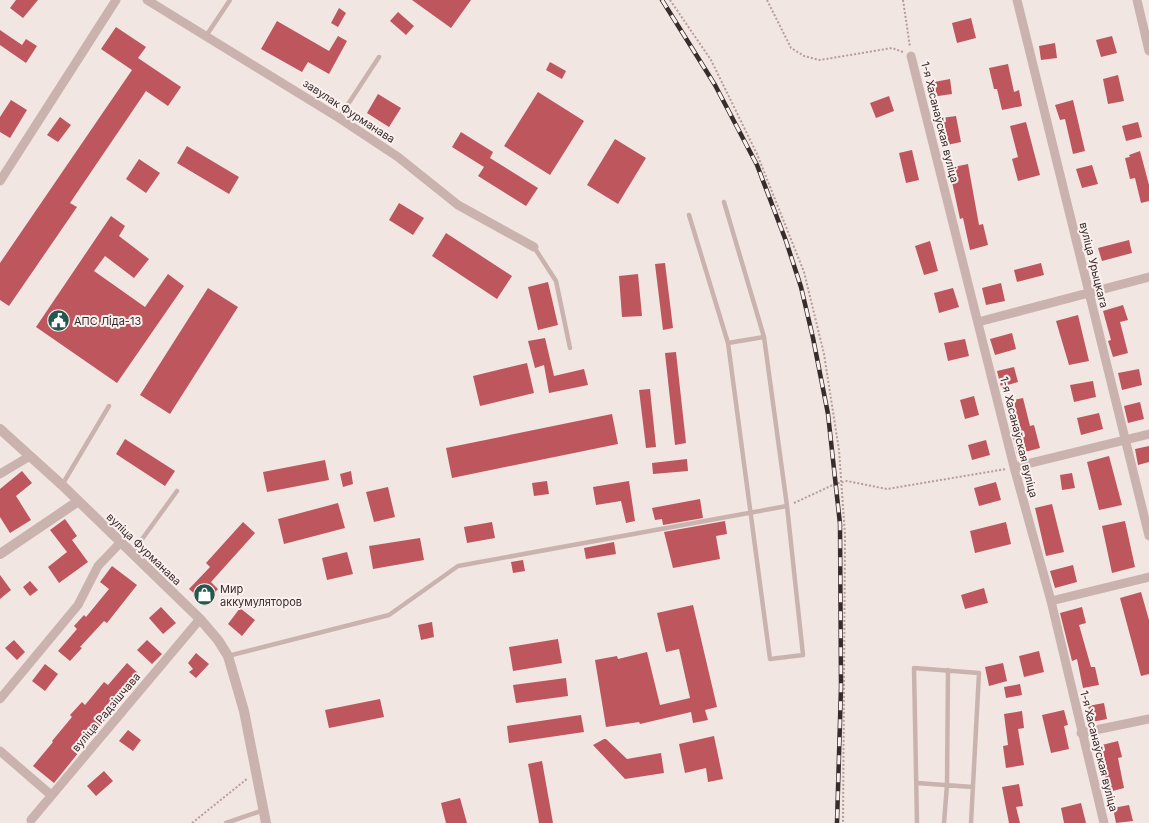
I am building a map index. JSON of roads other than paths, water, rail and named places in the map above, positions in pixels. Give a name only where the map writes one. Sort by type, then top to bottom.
[{"type":"street","points":[[0,181],[116,0]]},
{"type":"street","name":"завулак Фурманава","points":[[147,0],[339,118],[398,157],[458,204],[534,247]]},
{"type":"street","name":"вуліца Урыцкага","points":[[1017,0],[1149,536]]},
{"type":"street","points":[[1137,0],[1149,51]]},
{"type":"street","name":"1-я Хасанаўская вуліца","points":[[911,56],[1014,467],[1051,601],[1081,733],[1104,823]]},
{"type":"street","points":[[978,322],[1149,277]]},
{"type":"street","name":"вуліца Фурманава","points":[[0,429],[62,485],[77,502],[200,619],[218,640],[228,656],[244,710],[266,823]]},
{"type":"street","points":[[1014,467],[1149,434]]},
{"type":"street","points":[[0,474],[30,456]]},
{"type":"street","points":[[0,554],[77,502]]},
{"type":"street","points":[[0,699],[78,605],[98,566],[120,543]]},
{"type":"street","points":[[1051,601],[1149,576]]},
{"type":"street","name":"вуліца Радзішчава","points":[[31,820],[200,619]]},
{"type":"street","points":[[1081,733],[1149,720]]},
{"type":"street","points":[[0,751],[51,795]]},
{"type":"lane","points":[[206,36],[230,0]]},
{"type":"lane","points":[[339,118],[379,57]]},
{"type":"lane","points":[[689,215],[728,343],[752,513],[770,659],[803,655],[787,506],[764,337],[724,202]]},
{"type":"lane","points":[[534,247],[556,281],[570,348]]},
{"type":"lane","points":[[728,343],[764,337]]},
{"type":"lane","points":[[62,485],[109,406]]},
{"type":"lane","points":[[131,554],[177,491]]},
{"type":"lane","points":[[228,656],[389,615],[458,566],[787,506]]},
{"type":"lane","points":[[917,823],[918,783],[915,772],[914,668],[979,672],[971,823]]},
{"type":"lane","points":[[944,823],[947,785],[948,670]]},
{"type":"lane","points":[[918,783],[973,787]]},
{"type":"lane","points":[[226,823],[264,810]]},
{"type":"railway","points":[[662,0],[715,85],[757,165],[786,241],[801,287],[813,338],[828,414],[840,524],[841,687],[837,823]]},
{"type":"place","name":"АПС Ліда-13","points":[[59,321]]},
{"type":"place","name":"Мир аккумуляторов","points":[[204,595]]}]
